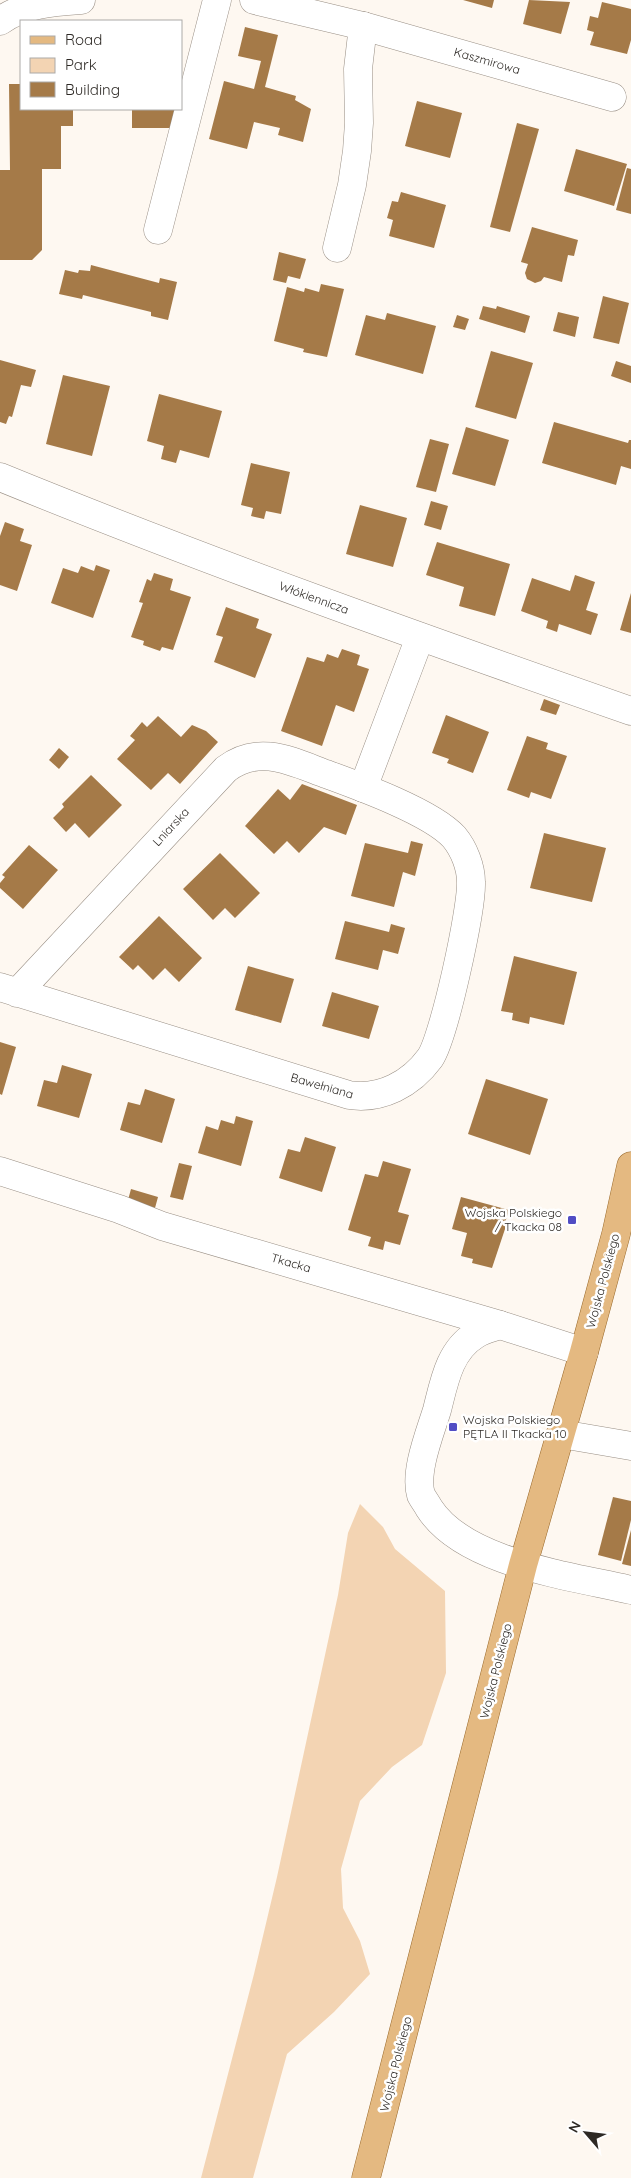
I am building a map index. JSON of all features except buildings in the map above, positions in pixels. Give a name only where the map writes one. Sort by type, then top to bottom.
[{"type":"main road","name":"Wojska Polskiego","points":[[366,2178],[523,1565],[584,1352],[629,1180]]},
{"type":"street","points":[[0,21],[11,14],[35,6],[81,0]]},
{"type":"street","points":[[158,230],[217,0]]},
{"type":"street","name":"Kaszmirowa","points":[[254,0],[320,7],[363,26],[612,97]]},
{"type":"street","points":[[337,248],[352,185],[356,151],[359,123],[358,69],[363,26]]},
{"type":"street","name":"Włókiennicza","points":[[0,478],[124,528],[420,637],[631,711]]},
{"type":"street","points":[[363,788],[420,637]]},
{"type":"street","name":"Lniarska","points":[[8,990],[233,764],[254,756],[273,757],[289,760],[363,788]]},
{"type":"street","name":"Bawełniana","points":[[8,990],[348,1094],[369,1096],[392,1090],[414,1076],[435,1050],[466,920],[471,881],[469,866],[463,851],[454,837],[420,814],[363,788]]},
{"type":"street","name":"Tkacka","points":[[0,1171],[120,1209],[162,1226],[500,1325],[584,1352]]},
{"type":"street","points":[[500,1325],[476,1334],[466,1342],[448,1369],[419,1473],[421,1495],[436,1518],[464,1542],[523,1565],[631,1590]]},
{"type":"street","points":[[561,1434],[631,1446]]},
{"type":"green space","points":[[360,1504],[383,1527],[395,1549],[445,1591],[446,1673],[422,1745],[392,1767],[360,1801],[341,1869],[343,1908],[360,1941],[370,1974],[334,2012],[287,2054],[253,2178],[201,2178],[277,1877],[338,1595],[348,1533]]},
{"type":"place","name":"Wojska Polskiego / Tkacka 08","points":[[572,1220]]},
{"type":"place","name":"Wojska Polskiego PĘTLA II Tkacka 10","points":[[453,1427]]}]
